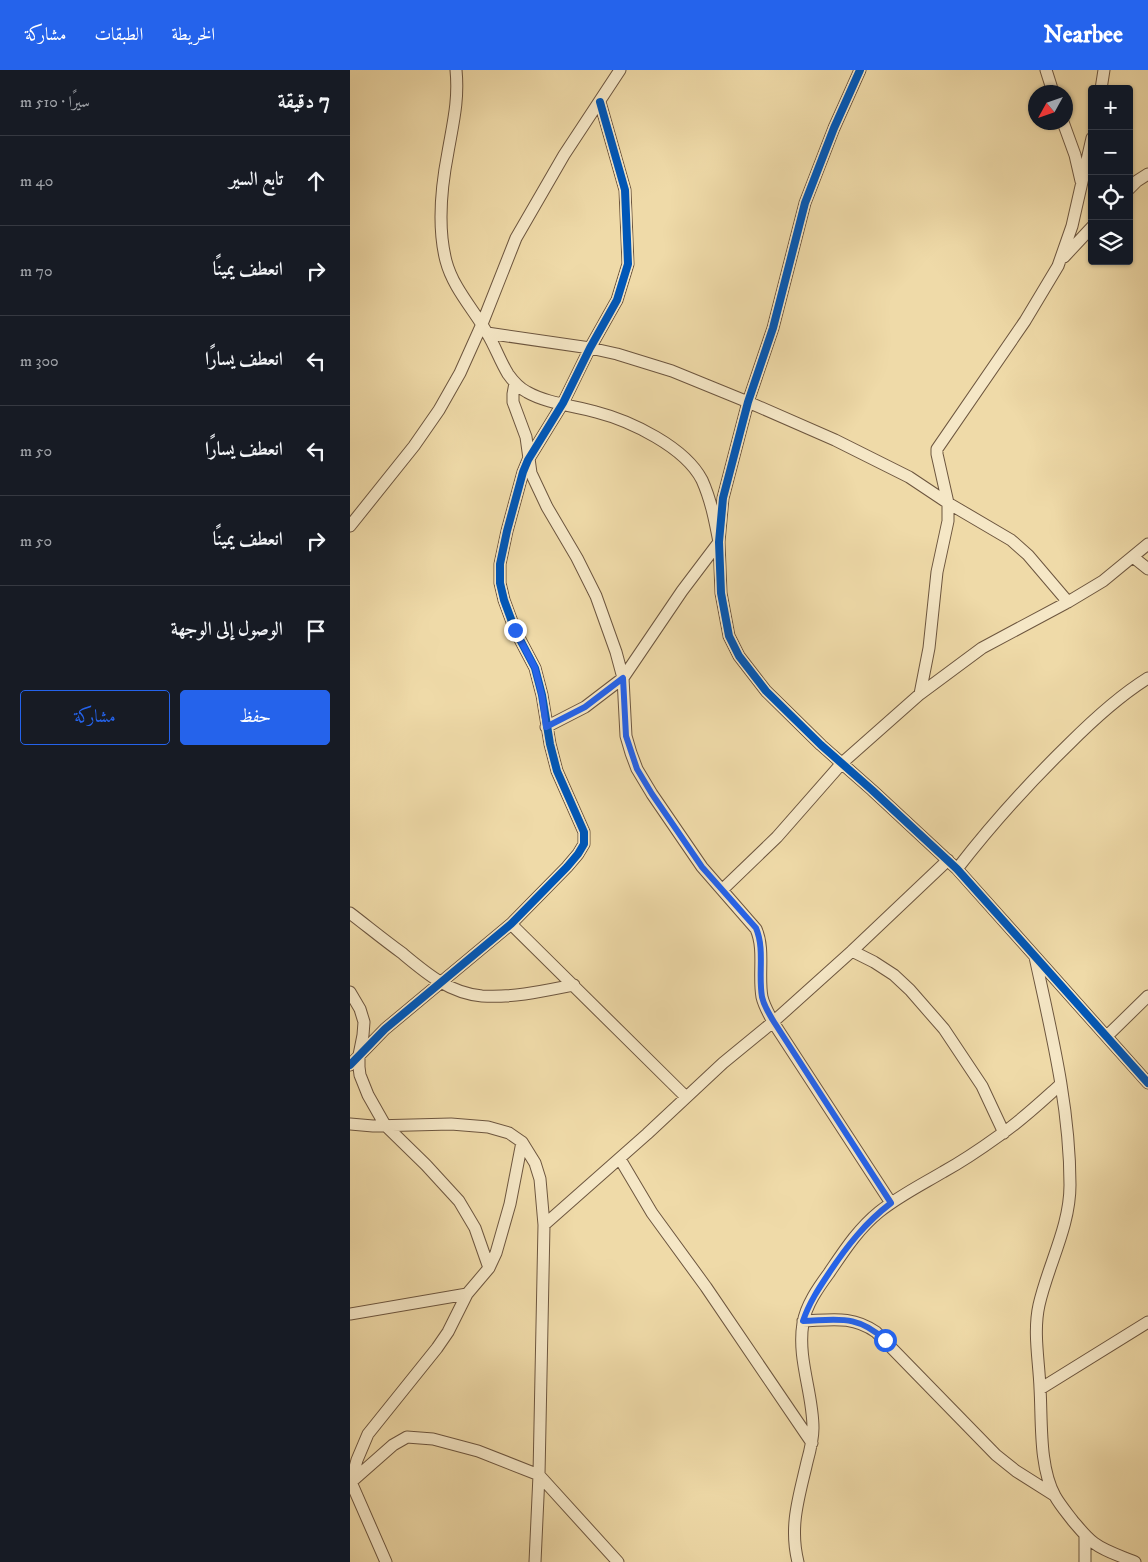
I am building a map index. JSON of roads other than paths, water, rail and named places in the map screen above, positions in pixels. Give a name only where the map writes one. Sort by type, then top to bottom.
[{"type":"street","points":[[456,70],[458,95],[447,154],[440,221],[442,241],[450,274],[485,329],[508,374],[522,389],[536,396],[599,412],[641,430],[672,447],[688,460],[701,480],[712,507],[719,542],[724,612],[729,636],[739,656],[766,691],[821,745],[952,864],[1148,1083]]},
{"type":"street","points":[[350,526],[414,446],[439,410],[485,329],[516,238],[564,155],[620,70]]},
{"type":"street","points":[[546,727],[585,707],[623,678],[682,591],[719,542],[723,498],[748,402],[773,328],[805,203],[834,128],[860,70]]},
{"type":"street","points":[[1046,70],[1051,85]]},
{"type":"street","points":[[1102,85],[1104,70]]},
{"type":"street","points":[[350,1065],[385,1029],[511,924],[567,867],[582,848],[585,838],[558,771],[546,727],[542,696],[535,668],[515,630],[504,600],[500,583],[500,564],[520,481],[528,460],[563,403],[590,348],[617,300],[628,264],[625,190],[600,102]]},
{"type":"street","points":[[1066,130],[1075,155],[1082,186]]},
{"type":"street","points":[[920,694],[929,648],[937,572],[948,521],[948,503],[937,449],[1025,321],[1061,260],[1072,226],[1088,157]]},
{"type":"street","points":[[1133,185],[1148,174]]},
{"type":"street","points":[[1061,260],[1088,231]]},
{"type":"street","points":[[485,329],[590,348],[672,371],[836,440],[909,477],[948,503],[1011,540],[1028,555],[1068,602]]},
{"type":"street","points":[[515,383],[513,402],[526,437],[528,460],[537,488],[577,558],[596,596],[616,652],[623,678],[626,736],[637,769],[692,853],[753,924],[758,933],[762,997],[774,1022],[891,1203]]},
{"type":"street","points":[[722,890],[777,837],[842,763],[920,694],[982,648],[1103,581],[1148,544]]},
{"type":"street","points":[[1133,557],[1148,569]]},
{"type":"street","points":[[544,1225],[620,1159],[723,1063],[774,1022],[952,864],[1035,776],[1085,728],[1115,702],[1148,678]]},
{"type":"street","points":[[350,913],[440,983],[458,991],[481,996],[525,994],[574,985]]},
{"type":"street","points":[[511,924],[686,1097]]},
{"type":"street","points":[[852,951],[894,975],[910,990],[944,1029],[982,1086],[1004,1133]]},
{"type":"street","points":[[1035,956],[1058,1060],[1068,1136],[1070,1185],[1069,1206],[1063,1230],[1038,1312],[1037,1340],[1045,1464],[1054,1495],[1085,1535],[1093,1543],[1105,1550],[1135,1562]]},
{"type":"street","points":[[350,992],[360,1008],[364,1022],[364,1035],[359,1055],[360,1075],[363,1082],[385,1125],[459,1201],[476,1228],[489,1268]]},
{"type":"street","points":[[1107,1036],[1148,996]]},
{"type":"street","points":[[798,1562],[794,1543],[794,1524],[797,1502],[812,1443],[812,1412],[802,1354],[802,1334],[803,1321],[817,1291],[843,1251],[861,1229],[891,1203],[970,1156],[1004,1133],[1061,1084]]},
{"type":"street","points":[[350,1124],[451,1124],[488,1127],[509,1133],[522,1142],[535,1163],[540,1179],[544,1225],[539,1475],[535,1562]]},
{"type":"street","points":[[386,1562],[350,1483],[361,1448],[368,1434],[437,1348],[448,1332],[468,1294],[489,1268],[496,1253],[510,1204],[522,1142]]},
{"type":"street","points":[[620,1159],[652,1214],[706,1287],[812,1443]]},
{"type":"street","points":[[350,1314],[468,1294]]},
{"type":"street","points":[[803,1321],[850,1320],[868,1326],[996,1456],[1054,1495]]},
{"type":"street","points":[[1040,1389],[1148,1322]]},
{"type":"street","points":[[350,1483],[393,1445],[407,1437],[433,1438],[478,1451],[539,1475],[618,1562]]},
{"type":"street","points":[[1085,1535],[1085,1562]]}]
